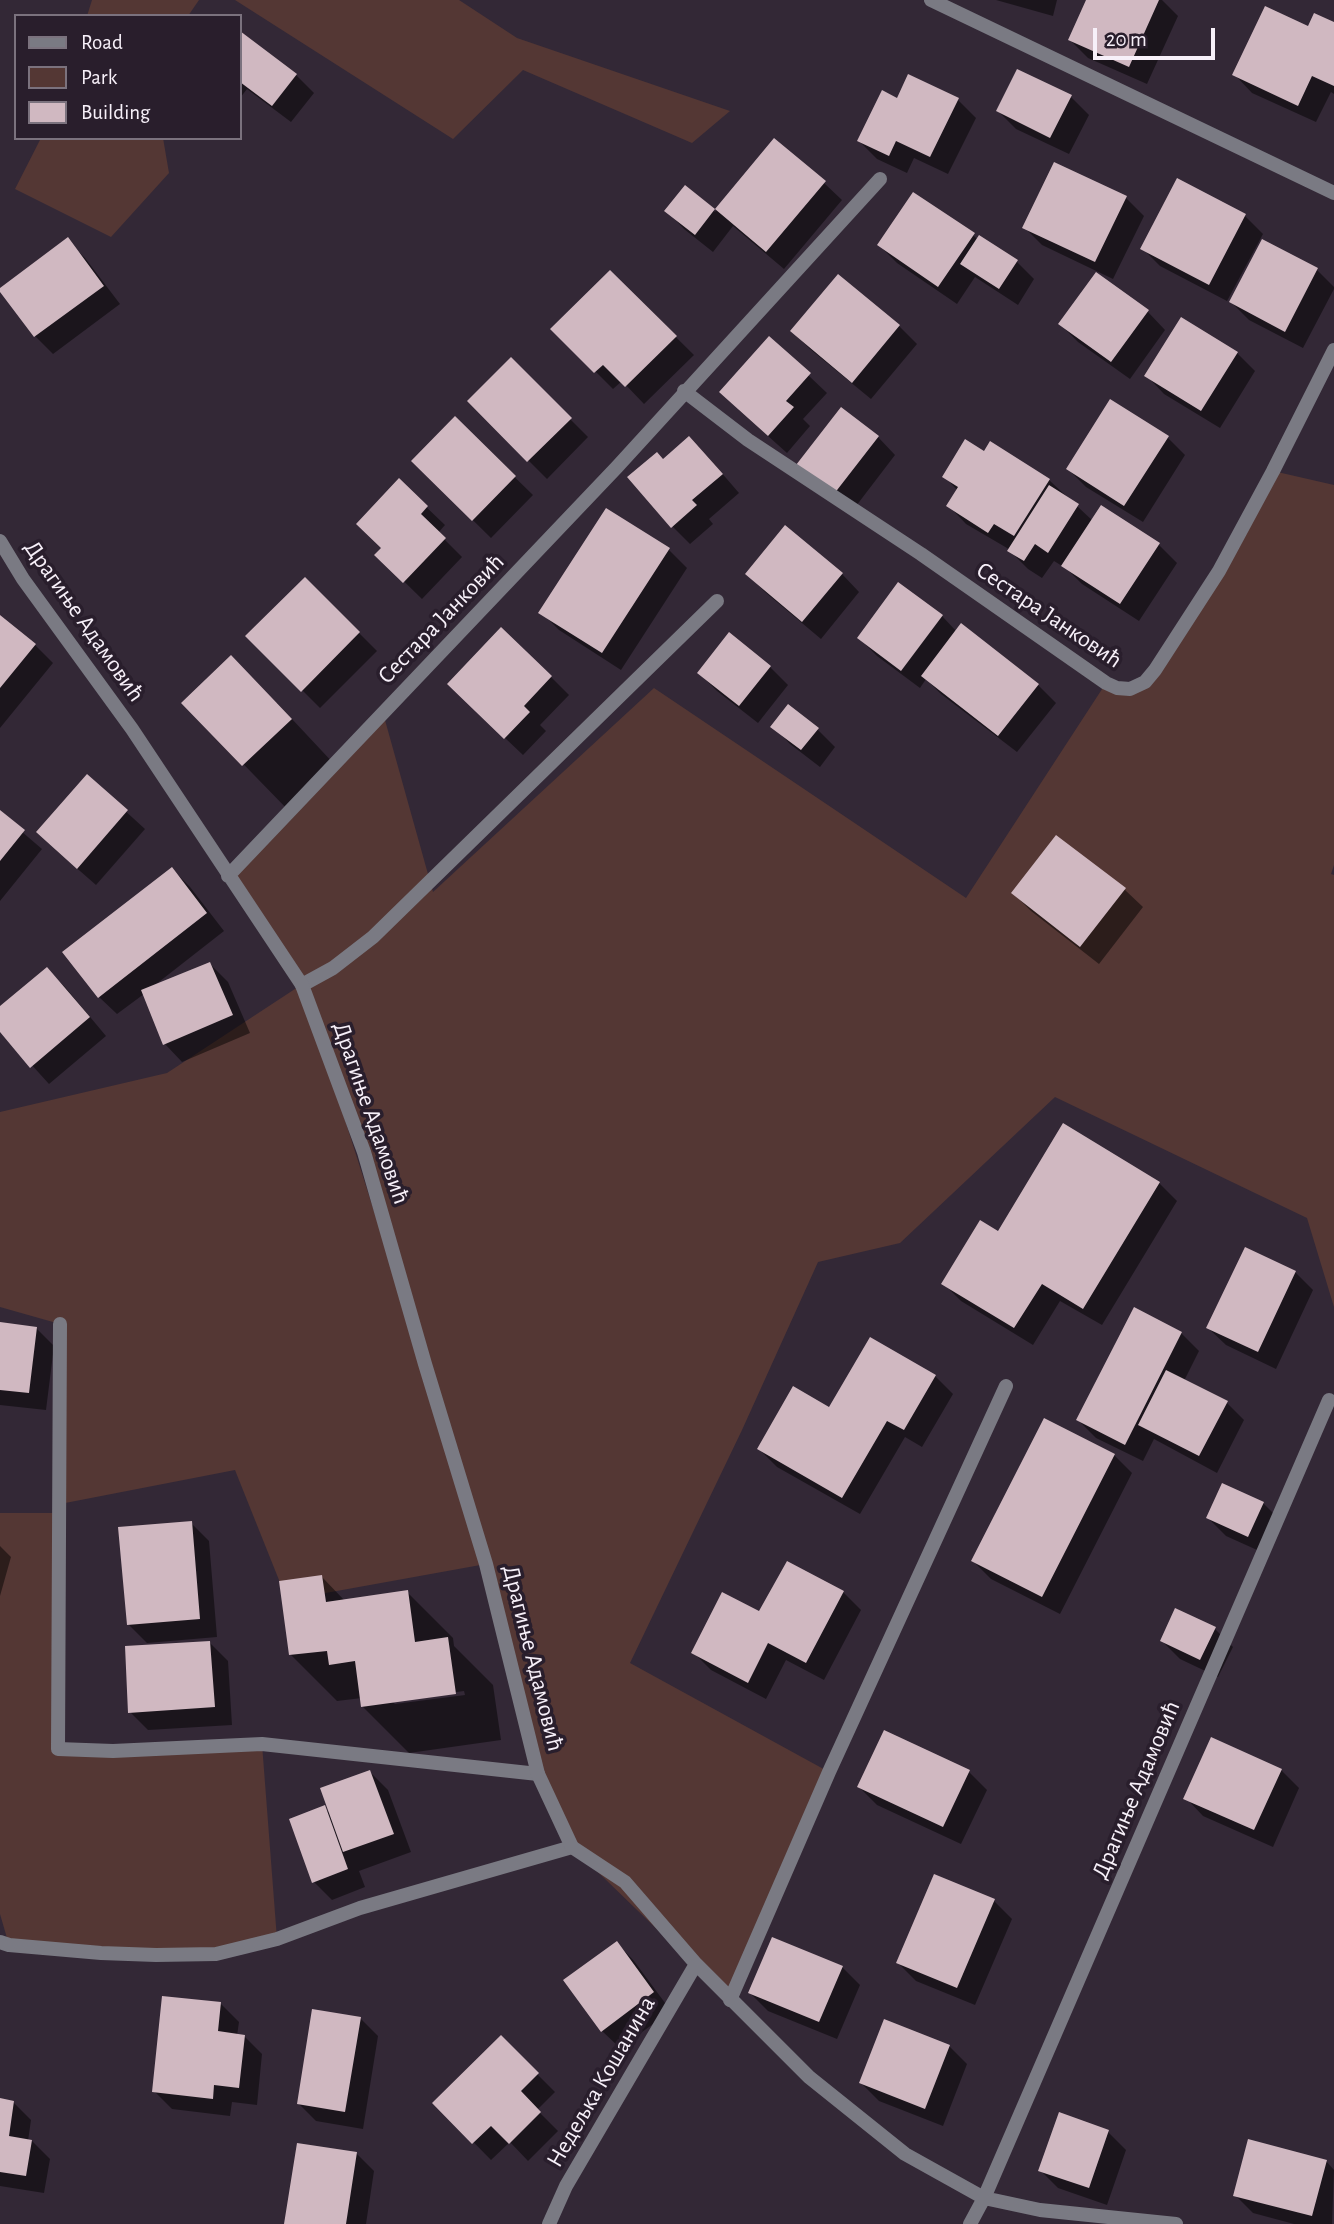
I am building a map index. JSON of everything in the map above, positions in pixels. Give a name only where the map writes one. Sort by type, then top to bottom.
[{"type":"street","points":[[931,0],[1334,193]]},
{"type":"street","name":"Сестара Јанковић","points":[[228,876],[617,467],[880,179]]},
{"type":"street","name":"Сестара Јанковић","points":[[684,391],[748,440],[920,554],[1106,683],[1117,688],[1130,689],[1145,682],[1155,670],[1219,571],[1334,349]]},
{"type":"street","name":"Драгиње Адамовић","points":[[0,541],[23,579],[132,729],[302,985],[364,1152],[486,1564],[538,1774],[572,1847]]},
{"type":"street","points":[[302,985],[333,968],[373,937],[717,601]]},
{"type":"street","name":"Драгиње Адамовић","points":[[60,1324],[58,1749],[113,1751],[262,1744],[538,1774]]},
{"type":"street","points":[[730,2000],[829,1772],[1006,1386]]},
{"type":"street","name":"Драгиње Адамовић","points":[[970,2224],[984,2199],[1329,1400]]},
{"type":"street","points":[[0,1942],[100,1953],[216,1954],[276,1939],[360,1908],[572,1847],[625,1882],[696,1964],[809,2077],[905,2154],[984,2199],[1040,2210],[1176,2224]]},
{"type":"street","name":"Недељка Кошанина","points":[[549,2224],[566,2186],[696,1964]]},
{"type":"green space","points":[[92,0],[199,0],[189,14],[88,14]]},
{"type":"green space","points":[[235,0],[459,0],[517,38],[730,111],[692,143],[523,70],[453,139]]},
{"type":"green space","points":[[40,140],[163,140],[169,173],[111,237],[15,189]]},
{"type":"green space","points":[[1273,471],[1334,485],[1334,865],[1331,874],[1334,875],[1334,1307],[1307,1218],[1055,1097],[900,1243],[818,1262],[742,1430],[630,1663],[829,1772],[730,2000],[572,1847],[552,1801],[486,1564],[287,1600],[235,1470],[60,1504],[60,1324],[0,1307],[0,1112],[167,1073],[301,985],[228,876],[383,713],[433,892],[654,688],[966,898],[1106,683],[1145,682]],"holes":[[[310,1006],[425,1364],[457,1472]]]},
{"type":"green space","points":[[0,1513],[60,1513],[58,1749],[262,1744],[277,1939],[216,1954],[9,1945],[0,1914]]},
{"type":"building","points":[[1086,0],[1159,0],[1129,67],[1068,40]]},
{"type":"building","points":[[1265,6],[1308,26],[1314,13],[1334,22],[1334,86],[1312,76],[1298,106],[1232,75]]},
{"type":"building","points":[[242,33],[297,74],[272,106],[242,84]]},
{"type":"building","points":[[1017,69],[1072,95],[1050,138],[996,111]]},
{"type":"building","points":[[908,74],[959,98],[930,157],[896,141],[889,156],[857,141],[882,90],[897,98]]},
{"type":"building","points":[[774,138],[826,181],[766,252],[715,209]]},
{"type":"building","points":[[1054,162],[1127,196],[1095,262],[1022,228]]},
{"type":"building","points":[[1177,178],[1246,214],[1209,285],[1140,249]]},
{"type":"building","points":[[685,185],[715,209],[695,235],[664,211]]},
{"type":"building","points":[[913,192],[975,233],[938,287],[877,245]]},
{"type":"building","points":[[979,235],[1018,260],[999,289],[960,264]]},
{"type":"building","points":[[68,237],[104,286],[34,337],[0,292],[0,288]]},
{"type":"building","points":[[1262,239],[1318,268],[1285,332],[1229,302]]},
{"type":"building","points":[[610,270],[677,336],[625,387],[603,365],[594,373],[550,329]]},
{"type":"building","points":[[1096,272],[1149,310],[1111,362],[1058,324]]},
{"type":"building","points":[[838,274],[900,325],[852,383],[790,331]]},
{"type":"building","points":[[1181,317],[1238,352],[1201,411],[1144,376]]},
{"type":"building","points":[[769,336],[811,373],[786,401],[794,407],[768,436],[719,392]]},
{"type":"building","points":[[511,357],[572,418],[527,462],[467,401]]},
{"type":"building","points":[[1110,399],[1169,436],[1124,506],[1066,469]]},
{"type":"building","points":[[841,407],[879,436],[834,494],[796,465]]},
{"type":"building","points":[[455,416],[516,476],[472,521],[411,461]]},
{"type":"building","points":[[689,436],[723,474],[692,500],[697,505],[671,528],[627,477],[657,452],[663,459]]},
{"type":"building","points":[[965,439],[984,451],[990,441],[1050,479],[1014,536],[994,524],[988,533],[946,506],[958,487],[942,477]]},
{"type":"building","points":[[399,478],[428,506],[421,514],[446,538],[403,583],[374,555],[381,548],[356,524]]},
{"type":"building","points":[[1049,485],[1079,504],[1048,553],[1035,544],[1024,561],[1007,551]]},
{"type":"building","points":[[1101,505],[1160,543],[1120,604],[1061,566]]},
{"type":"building","points":[[606,508],[670,548],[602,653],[538,613]]},
{"type":"building","points":[[785,525],[843,573],[802,622],[745,574]]},
{"type":"building","points":[[305,577],[360,632],[301,692],[245,636]]},
{"type":"building","points":[[898,582],[943,615],[901,671],[857,638]]},
{"type":"building","points":[[0,615],[36,644],[0,688]]},
{"type":"building","points":[[961,623],[1039,684],[998,736],[921,676]]},
{"type":"building","points":[[501,627],[552,676],[524,706],[530,712],[504,739],[447,684]]},
{"type":"building","points":[[729,632],[771,666],[739,706],[697,673]]},
{"type":"building","points":[[231,655],[292,719],[242,766],[181,703]]},
{"type":"building","points":[[788,704],[819,728],[801,750],[770,727]]},
{"type":"building","points":[[87,774],[128,810],[77,869],[36,832]]},
{"type":"building","points":[[0,810],[25,830],[0,861]]},
{"type":"building","points":[[1056,835],[1126,888],[1080,947],[1011,893]]},
{"type":"building","points":[[172,867],[207,913],[98,998],[62,952]]},
{"type":"building","points":[[210,962],[233,1015],[163,1045],[141,990]]},
{"type":"building","points":[[47,967],[90,1017],[30,1068],[0,1032],[0,1006]]},
{"type":"building","points":[[1063,1123],[1160,1182],[1083,1309],[1042,1284],[1014,1328],[941,1284],[980,1220],[998,1231]]},
{"type":"building","points":[[1245,1247],[1296,1271],[1258,1352],[1206,1328]]},
{"type":"building","points":[[1134,1307],[1182,1332],[1125,1445],[1076,1420]]},
{"type":"building","points":[[0,1322],[37,1327],[29,1393],[0,1390]]},
{"type":"building","points":[[870,1337],[936,1375],[904,1430],[887,1421],[842,1498],[757,1449],[793,1386],[829,1407]]},
{"type":"building","points":[[1166,1370],[1228,1401],[1199,1456],[1138,1425]]},
{"type":"building","points":[[1044,1418],[1115,1454],[1042,1597],[971,1561]]},
{"type":"building","points":[[1222,1483],[1264,1502],[1248,1537],[1206,1518]]},
{"type":"building","points":[[192,1521],[200,1619],[127,1625],[118,1527]]},
{"type":"building","points":[[787,1561],[844,1591],[806,1663],[768,1643],[748,1683],[691,1653],[722,1592],[759,1611]]},
{"type":"building","points":[[322,1575],[326,1602],[408,1590],[415,1642],[448,1637],[456,1694],[361,1707],[355,1661],[329,1665],[327,1651],[289,1655],[279,1581]]},
{"type":"building","points":[[1175,1608],[1216,1627],[1200,1660],[1160,1641]]},
{"type":"building","points":[[210,1641],[215,1707],[128,1713],[125,1646]]},
{"type":"building","points":[[884,1730],[970,1770],[943,1827],[857,1787]]},
{"type":"building","points":[[1211,1737],[1282,1769],[1254,1830],[1183,1799]]},
{"type":"building","points":[[370,1770],[394,1834],[343,1852],[320,1788]]},
{"type":"building","points":[[325,1805],[348,1869],[312,1883],[289,1819]]},
{"type":"building","points":[[934,1874],[995,1899],[957,1988],[896,1963]]},
{"type":"building","points":[[772,1937],[843,1966],[819,2022],[748,1993]]},
{"type":"building","points":[[617,1941],[654,1992],[601,2032],[563,1980]]},
{"type":"building","points":[[162,1996],[221,2002],[218,2031],[245,2035],[239,2088],[214,2085],[213,2099],[152,2092]]},
{"type":"building","points":[[312,2009],[361,2017],[345,2112],[297,2104]]},
{"type":"building","points":[[884,2019],[950,2045],[925,2109],[859,2083]]},
{"type":"building","points":[[501,2035],[539,2073],[521,2091],[541,2112],[509,2144],[491,2126],[472,2144],[432,2103]]},
{"type":"building","points":[[0,2098],[14,2101],[9,2136],[32,2140],[26,2176],[0,2172]]},
{"type":"building","points":[[1059,2112],[1109,2130],[1089,2188],[1038,2171]]},
{"type":"building","points":[[1248,2139],[1327,2160],[1312,2216],[1233,2196]]},
{"type":"building","points":[[297,2143],[357,2152],[346,2224],[284,2224]]}]
